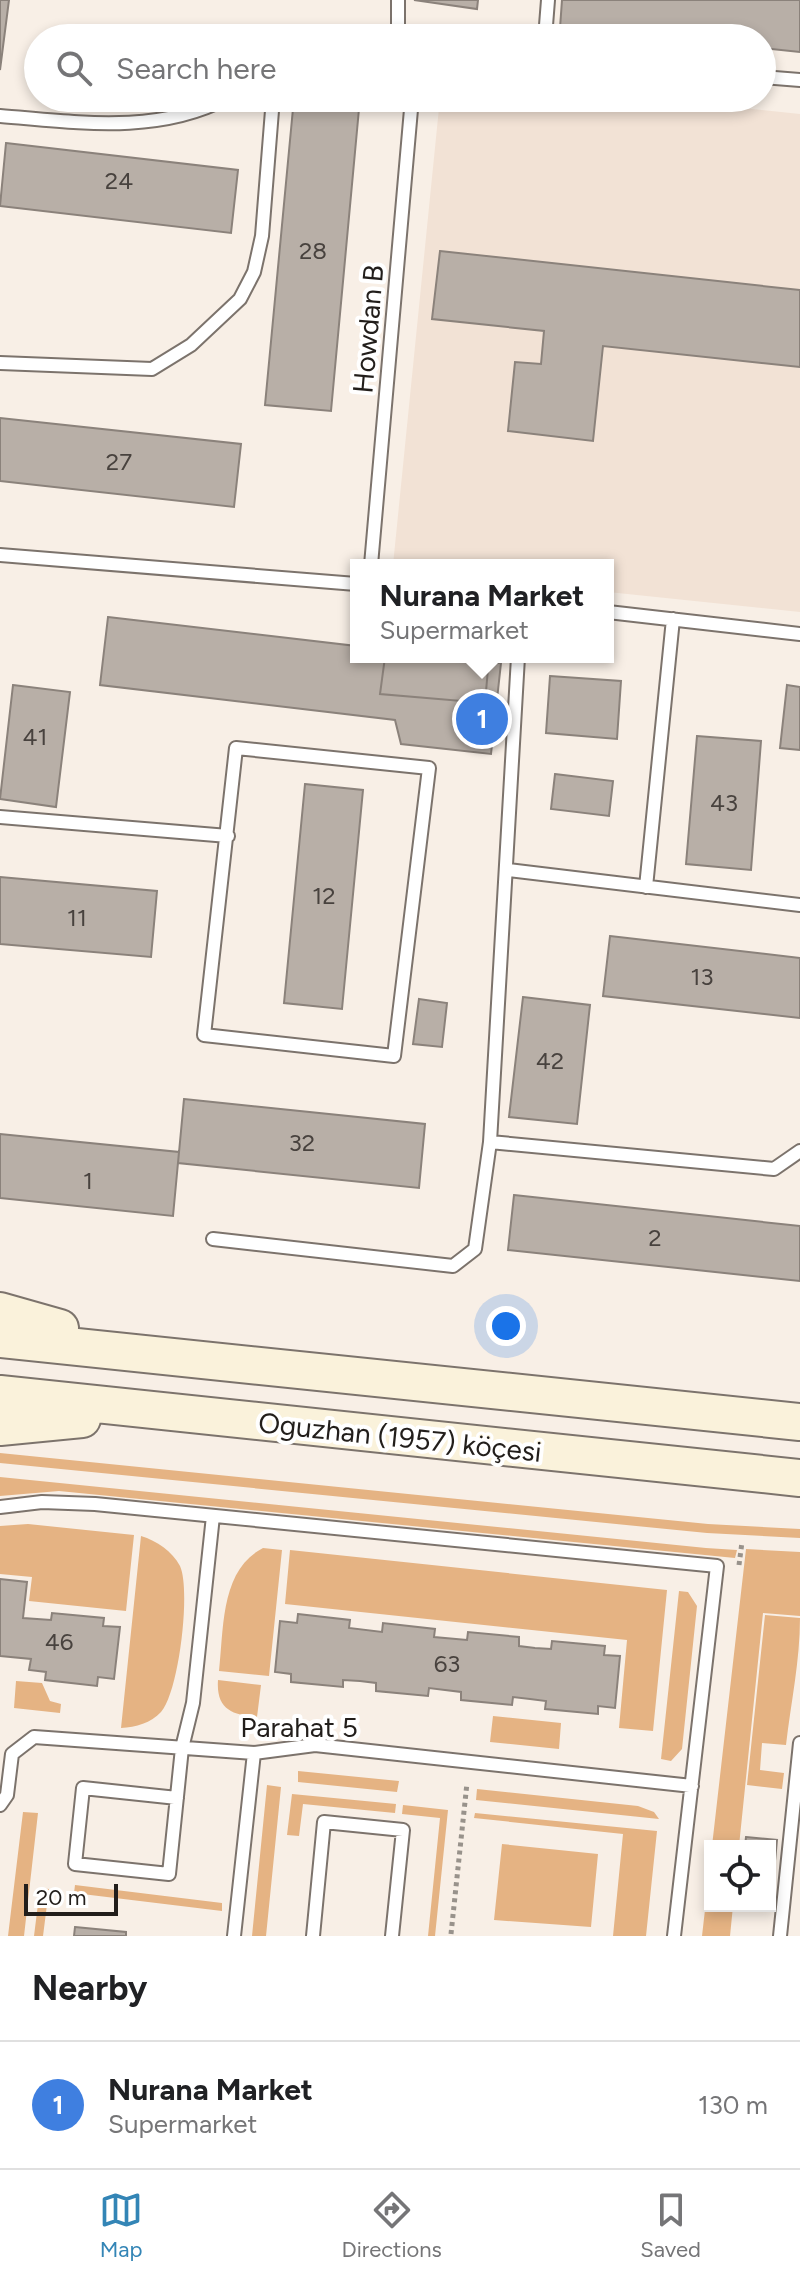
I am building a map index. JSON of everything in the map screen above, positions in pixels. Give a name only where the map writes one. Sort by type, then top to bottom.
[{"type":"main road","points":[[0,1311],[161,1357]]},
{"type":"main road","name":"Oguzhan (1957) köçesi","points":[[0,1339],[800,1422]]},
{"type":"main road","name":"Oguzhan (1957) köçesi","points":[[0,1394],[157,1413],[800,1478]]},
{"type":"main road","points":[[0,1427],[157,1413]]},
{"type":"lane","points":[[398,0],[398,24]]},
{"type":"lane","points":[[546,24],[548,0]]},
{"type":"lane","points":[[776,78],[800,80]]},
{"type":"lane","points":[[0,116],[119,125],[194,112]]},
{"type":"lane","points":[[0,363],[152,369],[191,345],[240,299],[254,272],[262,236],[272,112]]},
{"type":"lane","name":"Howdan B","points":[[372,559],[411,112]]},
{"type":"lane","points":[[0,555],[350,584]]},
{"type":"lane","points":[[614,613],[800,634]]},
{"type":"lane","points":[[646,887],[673,619]]},
{"type":"lane","points":[[213,1239],[453,1266],[475,1249],[490,1142],[518,663]]},
{"type":"lane","points":[[236,748],[429,768],[394,1056],[204,1035],[228,836],[236,748]]},
{"type":"lane","points":[[0,817],[228,836]]},
{"type":"lane","points":[[508,870],[800,905]]},
{"type":"lane","points":[[490,1142],[774,1169],[800,1151]]},
{"type":"lane","points":[[0,1507],[42,1502],[82,1503],[717,1566],[674,1936]]},
{"type":"lane","points":[[177,1798],[83,1788],[75,1864],[169,1874],[177,1798],[182,1748],[193,1703],[213,1516]]},
{"type":"lane","name":"Parahat 5","points":[[0,1805],[7,1795],[12,1754],[34,1737],[254,1753],[315,1745],[692,1786]]},
{"type":"lane","points":[[780,1936],[800,1743]]},
{"type":"lane","points":[[234,1936],[254,1753]]},
{"type":"lane","points":[[313,1936],[324,1822],[403,1830],[392,1936]]},
{"type":"path","points":[[451,1934],[466,1789]]},
{"type":"shaded area","points":[[439,112],[800,114],[800,612],[614,593],[614,559],[394,559]]},
{"type":"shaded area","points":[[0,1453],[708,1524],[800,1529],[800,1538],[707,1533],[0,1463]]},
{"type":"shaded area","points":[[0,1477],[737,1550],[735,1558],[59,1491],[0,1496]]},
{"type":"shaded area","points":[[28,1524],[134,1535],[126,1611],[29,1601],[32,1577],[0,1574],[0,1526]]},
{"type":"shaded area","points":[[141,1536],[164,1547],[180,1566],[184,1617],[173,1684],[161,1712],[143,1724],[121,1728]]},
{"type":"shaded area","points":[[263,1548],[282,1550],[269,1676],[219,1671],[224,1619],[232,1586],[249,1558]]},
{"type":"shaded area","points":[[746,1549],[800,1552],[800,1616],[763,1613],[740,1840],[713,1840]]},
{"type":"shaded area","points":[[290,1550],[667,1590],[653,1731],[619,1728],[627,1640],[285,1604]]},
{"type":"shaded area","points":[[679,1591],[688,1592],[697,1606],[682,1749],[671,1761],[661,1759]]},
{"type":"shaded area","points":[[765,1615],[800,1618],[786,1745],[762,1743],[760,1770],[784,1773],[782,1789],[747,1785]]},
{"type":"shaded area","points":[[218,1680],[261,1685],[257,1717],[227,1709],[220,1698]]},
{"type":"shaded area","points":[[16,1681],[42,1683],[50,1701],[61,1704],[60,1713],[14,1708]]},
{"type":"shaded area","points":[[493,1716],[561,1723],[559,1749],[490,1742]]},
{"type":"shaded area","points":[[298,1771],[399,1781],[397,1792],[298,1782]]},
{"type":"shaded area","points":[[267,1785],[281,1787],[266,1936],[252,1936]]},
{"type":"shaded area","points":[[477,1789],[638,1806],[654,1812],[659,1819],[476,1800]]},
{"type":"shaded area","points":[[292,1794],[396,1804],[395,1813],[303,1804],[299,1836],[287,1835]]},
{"type":"shaded area","points":[[403,1805],[448,1810],[435,1936],[428,1936],[440,1818],[402,1814]]},
{"type":"shaded area","points":[[23,1812],[38,1813],[24,1936],[8,1936]]},
{"type":"shaded area","points":[[475,1813],[657,1831],[646,1936],[613,1936],[623,1834],[474,1818]]},
{"type":"shaded area","points":[[502,1844],[598,1854],[591,1927],[494,1920]]},
{"type":"shaded area","points":[[75,1885],[222,1903],[222,1911],[74,1893]]},
{"type":"shaded area","points":[[40,1888],[49,1889],[43,1936],[34,1936]]},
{"type":"shaded area","points":[[705,1912],[732,1912],[730,1936],[702,1936]]},
{"type":"building","points":[[0,0],[9,0],[0,70]]},
{"type":"building","points":[[414,0],[478,0],[477,9]]},
{"type":"building","points":[[562,0],[800,0],[800,52],[776,49],[776,24],[560,24]]},
{"type":"building","points":[[293,112],[359,112],[331,411],[265,405]]},
{"type":"building","points":[[6,143],[238,170],[231,233],[0,206]]},
{"type":"building","points":[[440,251],[800,290],[800,367],[603,346],[593,441],[508,431],[515,362],[541,364],[544,331],[432,319]]},
{"type":"building","points":[[0,418],[241,444],[234,507],[0,481]]},
{"type":"building","points":[[108,617],[350,645],[350,663],[501,663],[491,754],[401,744],[395,720],[100,685]]},
{"type":"building","points":[[384,663],[488,663],[485,703],[380,694]]},
{"type":"building","points":[[550,676],[621,681],[617,739],[546,733]]},
{"type":"building","points":[[13,685],[70,692],[56,807],[0,799]]},
{"type":"building","points":[[787,685],[800,687],[800,750],[780,748]]},
{"type":"building","points":[[697,736],[761,741],[751,870],[686,864]]},
{"type":"building","points":[[555,774],[613,781],[609,816],[551,809]]},
{"type":"building","points":[[305,784],[363,790],[342,1009],[284,1003]]},
{"type":"building","points":[[0,877],[157,891],[151,957],[0,944]]},
{"type":"building","points":[[610,936],[800,958],[800,1018],[603,996]]},
{"type":"building","points":[[523,997],[590,1005],[577,1124],[509,1117]]},
{"type":"building","points":[[419,999],[447,1003],[442,1047],[413,1044]]},
{"type":"building","points":[[184,1099],[425,1124],[419,1188],[178,1163]]},
{"type":"building","points":[[0,1134],[179,1152],[173,1216],[0,1198]]},
{"type":"building","points":[[514,1195],[800,1226],[800,1281],[508,1250]]},
{"type":"building","points":[[0,1579],[27,1582],[23,1618],[51,1620],[52,1613],[104,1618],[103,1626],[120,1627],[114,1679],[98,1677],[97,1686],[45,1680],[46,1672],[29,1670],[31,1659],[0,1656]]},
{"type":"building","points":[[298,1614],[350,1620],[349,1628],[382,1632],[383,1623],[435,1629],[434,1637],[467,1640],[468,1632],[519,1637],[519,1646],[535,1648],[551,1649],[552,1641],[605,1646],[604,1655],[620,1656],[615,1708],[598,1706],[598,1714],[545,1709],[546,1701],[513,1697],[512,1705],[461,1700],[461,1692],[429,1688],[428,1696],[376,1691],[376,1683],[360,1681],[343,1680],[343,1687],[291,1682],[291,1674],[275,1672],[280,1621],[297,1623]]},
{"type":"building","points":[[746,1837],[777,1840],[776,1850],[776,1840],[746,1840]]},
{"type":"building","points":[[75,1927],[126,1932],[126,1936],[74,1936]]},
{"type":"place","name":"Nurana Market","points":[[482,719]]}]
